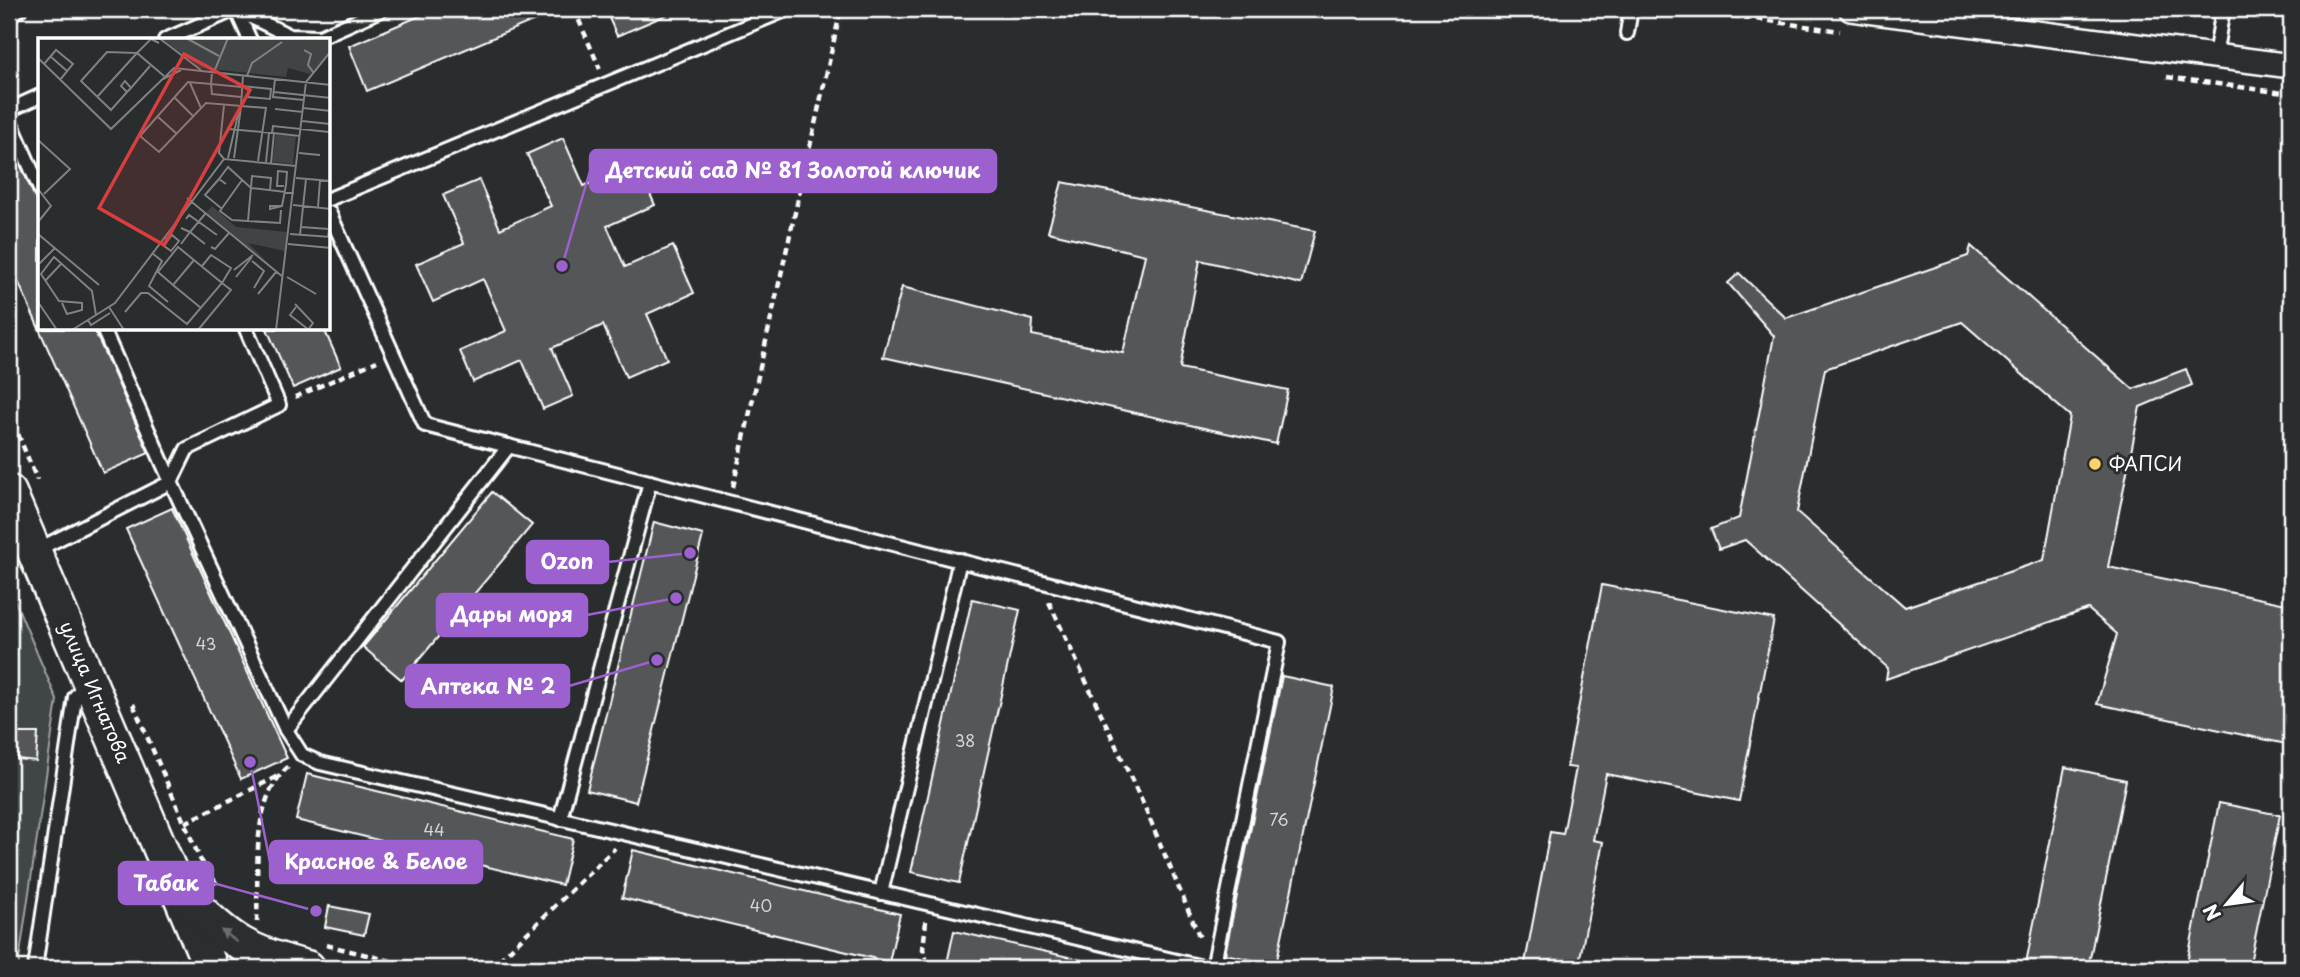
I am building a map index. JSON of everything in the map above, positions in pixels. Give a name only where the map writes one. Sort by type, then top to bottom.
[{"type":"main road","name":"улица Игнатова","points":[[25,490],[22,535],[90,680],[181,891],[211,968]]},
{"type":"main road","name":"улица Игнатова","points":[[181,891],[204,916],[253,953],[296,961]]},
{"type":"street","points":[[1851,9],[2291,66]]},
{"type":"lane","points":[[9,14],[20,9]]},
{"type":"lane","points":[[236,9],[290,36],[320,37],[383,9]]},
{"type":"lane","points":[[170,38],[236,9]]},
{"type":"lane","points":[[236,9],[249,38]]},
{"type":"lane","points":[[331,198],[788,9]]},
{"type":"lane","points":[[1627,33],[1632,9]]},
{"type":"lane","points":[[2216,56],[2223,9]]},
{"type":"lane","points":[[9,110],[38,97]]},
{"type":"lane","points":[[9,118],[38,184]]},
{"type":"lane","points":[[331,216],[425,425],[1279,642],[1213,968]]},
{"type":"lane","points":[[104,331],[286,730],[302,755],[320,763],[560,820],[1207,968]]},
{"type":"lane","points":[[22,535],[171,482],[187,449],[279,405],[247,331]]},
{"type":"lane","points":[[286,730],[509,446]]},
{"type":"lane","points":[[560,820],[650,482]]},
{"type":"lane","points":[[881,893],[960,560]]},
{"type":"lane","points":[[35,968],[75,697],[81,686],[90,680]]},
{"type":"path","points":[[574,9],[606,84]]},
{"type":"path","points":[[729,502],[841,9]]},
{"type":"path","points":[[279,405],[394,353]]},
{"type":"path","points":[[9,412],[25,490]]},
{"type":"path","points":[[1039,580],[1144,808],[1202,944]]},
{"type":"path","points":[[131,699],[200,859],[221,890]]},
{"type":"path","points":[[185,823],[278,776],[302,755]]},
{"type":"path","points":[[247,918],[257,927],[262,813],[278,776]]},
{"type":"path","points":[[491,968],[628,835]]},
{"type":"path","points":[[928,904],[923,949],[929,968]]},
{"type":"path","points":[[296,961],[420,968]]},
{"type":"shaded area","points":[[9,587],[57,700],[18,968],[9,968]]},
{"type":"building","points":[[436,9],[561,9],[367,91],[349,46]]},
{"type":"building","points":[[605,9],[680,9],[617,36]]},
{"type":"building","points":[[563,138],[584,186],[636,163],[655,205],[607,226],[625,267],[673,246],[694,293],[647,314],[667,359],[626,377],[603,325],[552,348],[573,396],[543,409],[522,360],[473,382],[460,351],[506,331],[483,279],[433,302],[416,264],[464,243],[443,195],[479,180],[500,229],[551,206],[527,154]]},
{"type":"building","points":[[9,139],[38,204],[38,326],[9,261]]},
{"type":"building","points":[[1062,182],[1315,231],[1301,284],[1200,260],[1180,368],[1288,390],[1276,444],[883,357],[902,287],[1033,320],[1032,335],[1123,353],[1145,255],[1048,232]]},
{"type":"building","name":"ФАПСИ","points":[[1971,246],[2133,389],[2186,369],[2192,385],[2140,407],[2108,567],[2291,605],[2291,745],[2097,704],[2117,634],[2088,609],[1886,679],[1888,668],[1745,540],[1719,549],[1711,529],[1739,518],[1774,336],[1728,283],[1739,273],[1786,318],[1968,256]],"holes":[[[1962,322],[2070,416],[2044,560],[1905,607],[1797,512],[1825,369]]]},
{"type":"building","points":[[40,331],[95,331],[149,453],[103,473]]},
{"type":"building","points":[[268,331],[325,331],[341,367],[293,388]]},
{"type":"building","points":[[492,492],[532,525],[402,680],[363,647]]},
{"type":"building","points":[[172,508],[287,758],[241,779],[126,529]]},
{"type":"building","points":[[654,522],[703,535],[636,802],[587,790]]},
{"type":"building","points":[[1602,585],[1774,619],[1739,801],[1606,774],[1593,840],[1603,842],[1578,968],[1524,968],[1550,832],[1563,834],[1576,768],[1567,767]]},
{"type":"building","points":[[972,599],[1020,610],[959,883],[911,872]]},
{"type":"building","points":[[1282,676],[1334,687],[1276,965],[1225,954]]},
{"type":"building","points":[[18,733],[38,733],[36,761],[17,759]]},
{"type":"building","points":[[2065,767],[2126,780],[2088,968],[2025,968]]},
{"type":"building","points":[[307,774],[573,839],[562,885],[296,820]]},
{"type":"building","points":[[2219,803],[2280,815],[2249,968],[2186,968]]},
{"type":"building","points":[[633,850],[900,914],[889,962],[622,898]]},
{"type":"building","points":[[329,906],[369,914],[364,935],[325,927]]},
{"type":"building","points":[[954,931],[1082,960],[1082,968],[946,968]]},
{"type":"place","name":"Детский сад № 81 Золотой ключик","points":[[562,266]]},
{"type":"place","name":"ФАПСИ","points":[[2095,464]]},
{"type":"place","name":"Ozon","points":[[690,553]]},
{"type":"place","name":"Дары моря","points":[[676,598]]},
{"type":"place","name":"Аптека № 2","points":[[657,660]]},
{"type":"place","name":"Красное & Белое","points":[[250,762]]},
{"type":"place","name":"Табак","points":[[316,911]]}]
